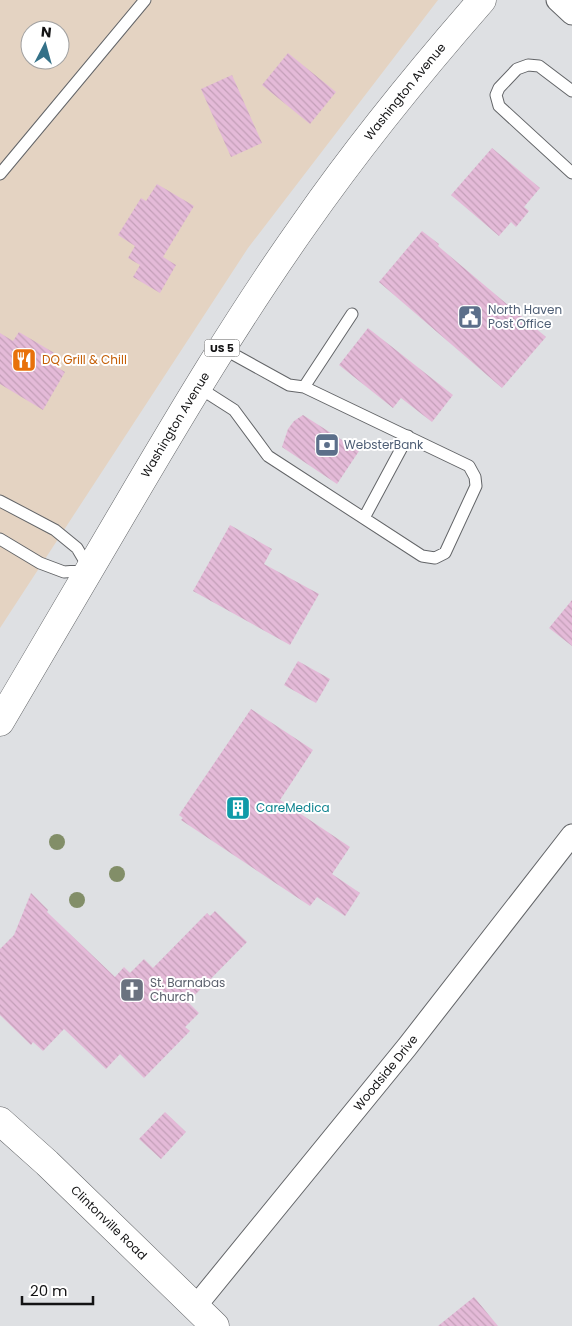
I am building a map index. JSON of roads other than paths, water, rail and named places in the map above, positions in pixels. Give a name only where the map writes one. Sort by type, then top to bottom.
[{"type":"main road","name":"Washington Avenue","points":[[0,722],[246,309],[320,203],[436,53],[482,0]]},
{"type":"main road","name":"Clintonville Road","points":[[0,1120],[215,1326]]},
{"type":"street","points":[[557,0],[572,14]]},
{"type":"street","name":"Woodside Drive","points":[[195,1307],[407,1047],[572,835]]},
{"type":"lane","points":[[0,174],[145,0]]},
{"type":"lane","points":[[572,91],[539,66],[528,66],[517,69],[499,88],[496,95],[498,106],[572,173]]},
{"type":"lane","points":[[304,387],[352,314]]},
{"type":"lane","points":[[198,387],[234,410],[248,426],[268,456],[422,556],[435,558],[445,553],[476,486],[476,478],[470,466],[304,387],[289,385],[222,348]]},
{"type":"lane","points":[[364,518],[408,436]]},
{"type":"lane","points":[[0,501],[55,530],[77,548],[90,570],[64,572],[40,563],[0,539]]},
{"type":"place","name":"North Haven Post Office","points":[[470,317]]},
{"type":"place","name":"DQ Grill & Chill","points":[[24,360]]},
{"type":"place","name":"WebsterBank","points":[[327,445]]},
{"type":"place","name":"CareMedica","points":[[238,808]]},
{"type":"place","name":"St. Barnabas Church","points":[[132,990]]}]
